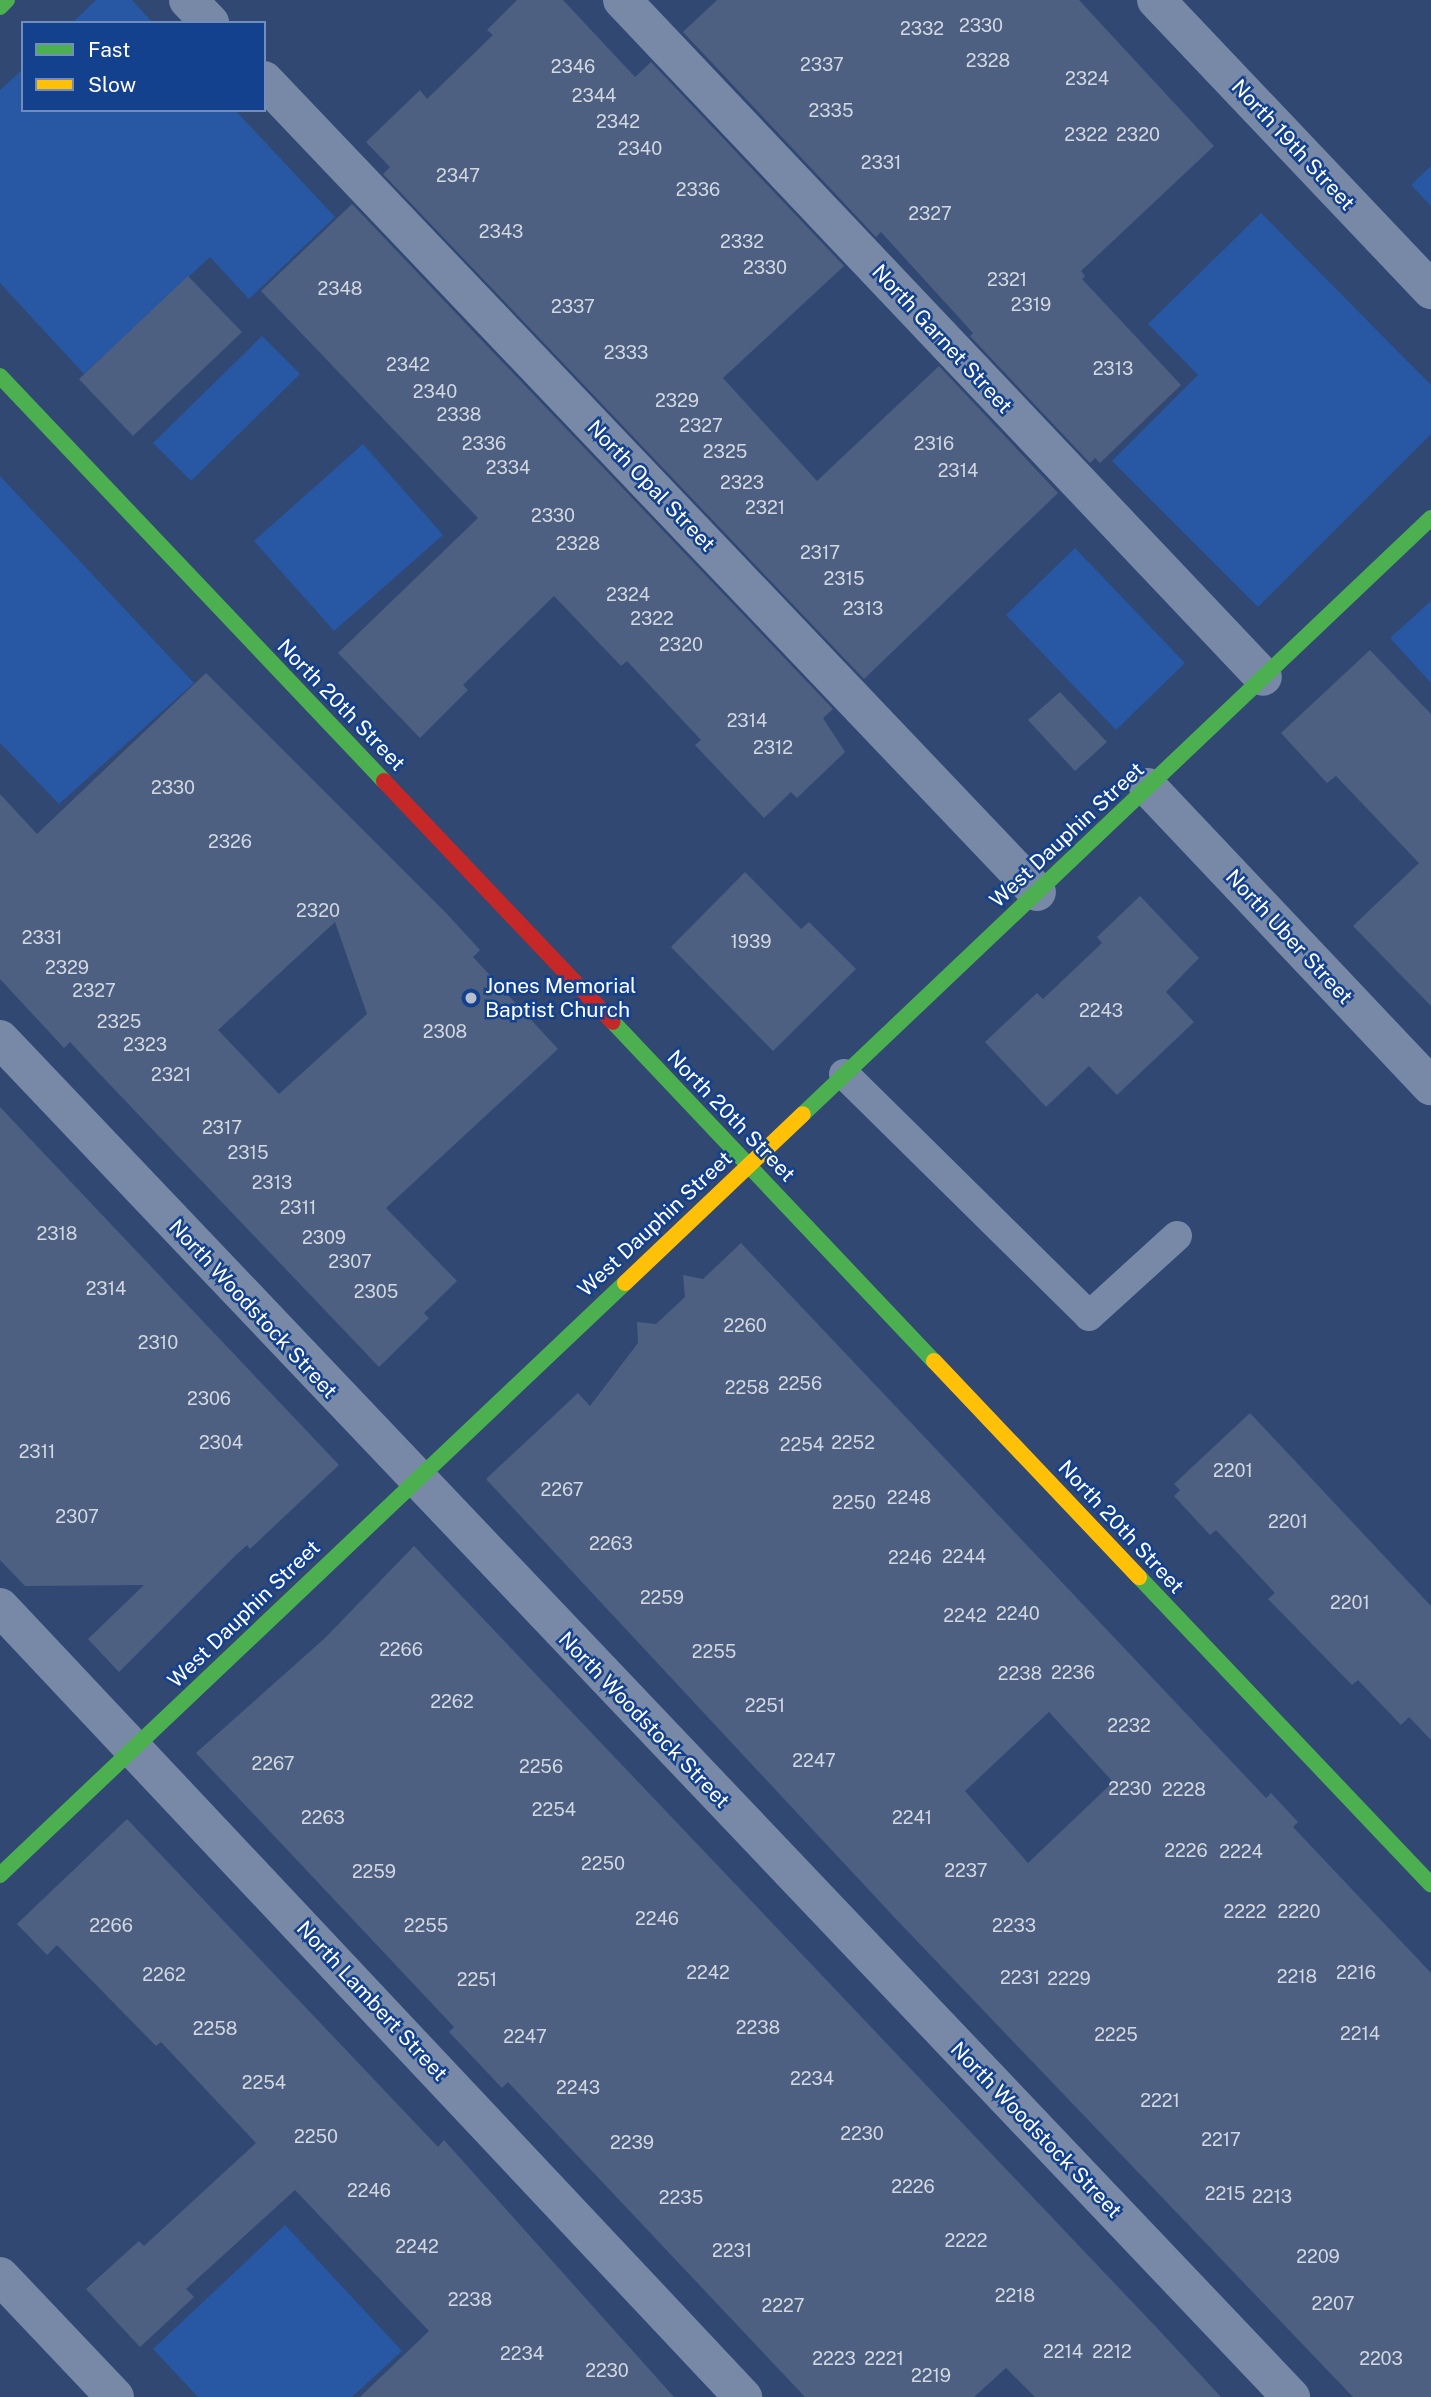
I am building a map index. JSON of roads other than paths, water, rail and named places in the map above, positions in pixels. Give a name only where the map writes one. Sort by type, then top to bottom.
[{"type":"street","points":[[0,7],[7,0]]},
{"type":"street","points":[[188,0],[208,21]]},
{"type":"street","name":"North Garnet Street","points":[[622,0],[1263,677]]},
{"type":"street","name":"North 19th Street","points":[[1156,0],[1431,290]]},
{"type":"street","name":"North Opal Street","points":[[266,82],[1037,892]]},
{"type":"street","name":"North 20th Street","points":[[0,376],[1431,1885]]},
{"type":"street","name":"West Dauphin Street","points":[[0,1875],[1431,518]]},
{"type":"street","name":"North Uber Street","points":[[1148,787],[1431,1086]]},
{"type":"street","name":"North Woodstock Street","points":[[0,1040],[415,1481],[1291,2397]]},
{"type":"street","name":"North Lambert Street","points":[[0,1607],[135,1747],[743,2397]]},
{"type":"street","points":[[0,2276],[115,2397]]},
{"type":"lane","points":[[844,1074],[1088,1316],[1177,1236]]},
{"type":"place","name":"Jones Memorial Baptist Church","points":[[471,998]]}]
